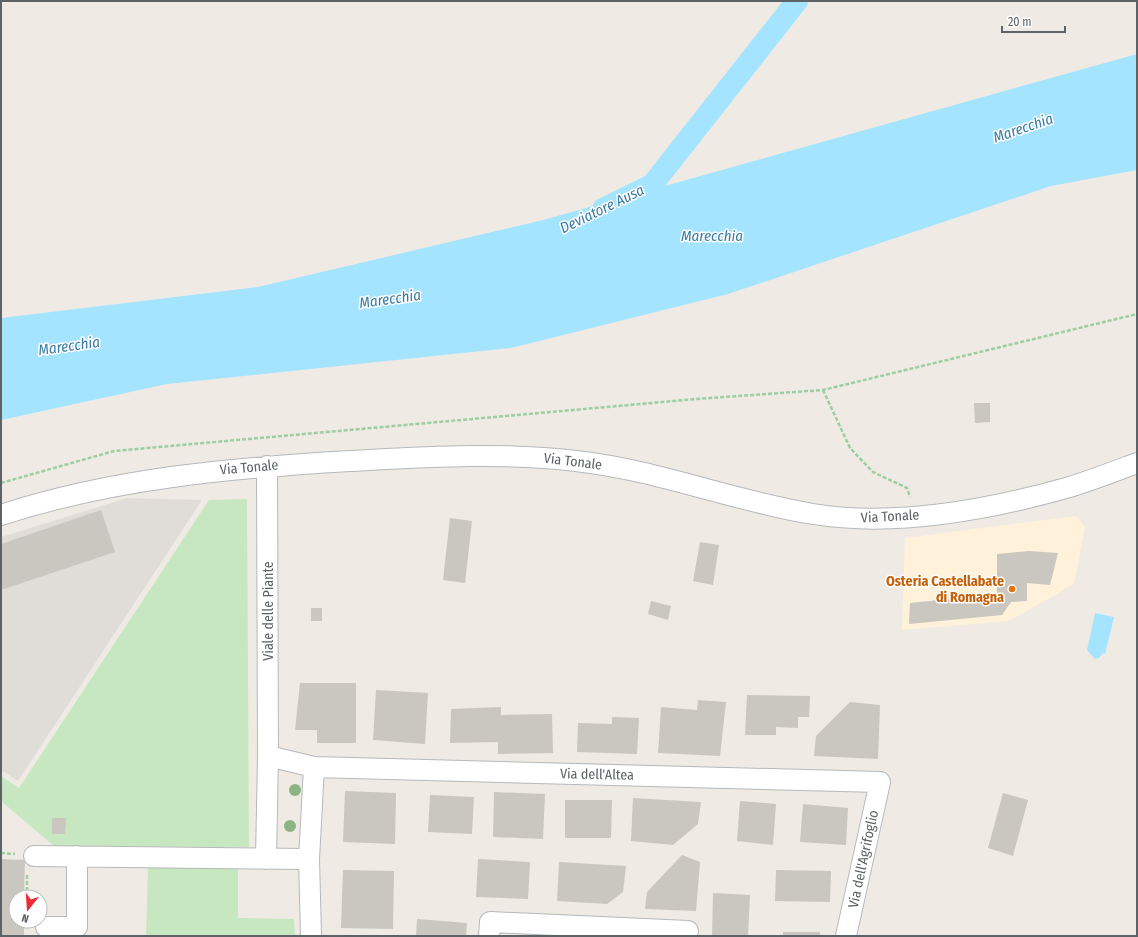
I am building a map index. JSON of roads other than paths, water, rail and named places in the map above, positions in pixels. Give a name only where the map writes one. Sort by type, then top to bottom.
[{"type":"street","name":"Via Tonale","points":[[1,515],[114,485],[206,471],[267,466],[464,455],[524,456],[612,466],[740,498],[814,514],[851,518],[946,512],[1014,500],[1065,488],[1137,463]]},
{"type":"street","name":"Viale delle Piante","points":[[266,859],[268,756],[267,466]]},
{"type":"street","points":[[268,756],[314,767],[309,859],[311,936]]},
{"type":"street","name":"Via dell'Altea","points":[[314,767],[880,782]]},
{"type":"street","name":"Via dell'Agrifoglio","points":[[846,936],[880,782]]},
{"type":"street","points":[[34,856],[309,859]]},
{"type":"street","points":[[48,927],[77,927],[77,856]]},
{"type":"street","points":[[489,936],[490,922],[688,931]]},
{"type":"water","name":"Marecchia","points":[[1137,54],[1137,170],[1051,186],[728,294],[511,348],[167,384],[1,420],[1,318],[258,287],[543,220]]},
{"type":"water","points":[[1095,613],[1114,617],[1105,654],[1103,653],[1099,658],[1095,659],[1087,650]]},
{"type":"waterway","name":"Deviatore Ausa","points":[[603,209],[652,185],[797,1]]},
{"type":"place","name":"Osteria Castellabate di Romagna","points":[[1012,589]]}]
